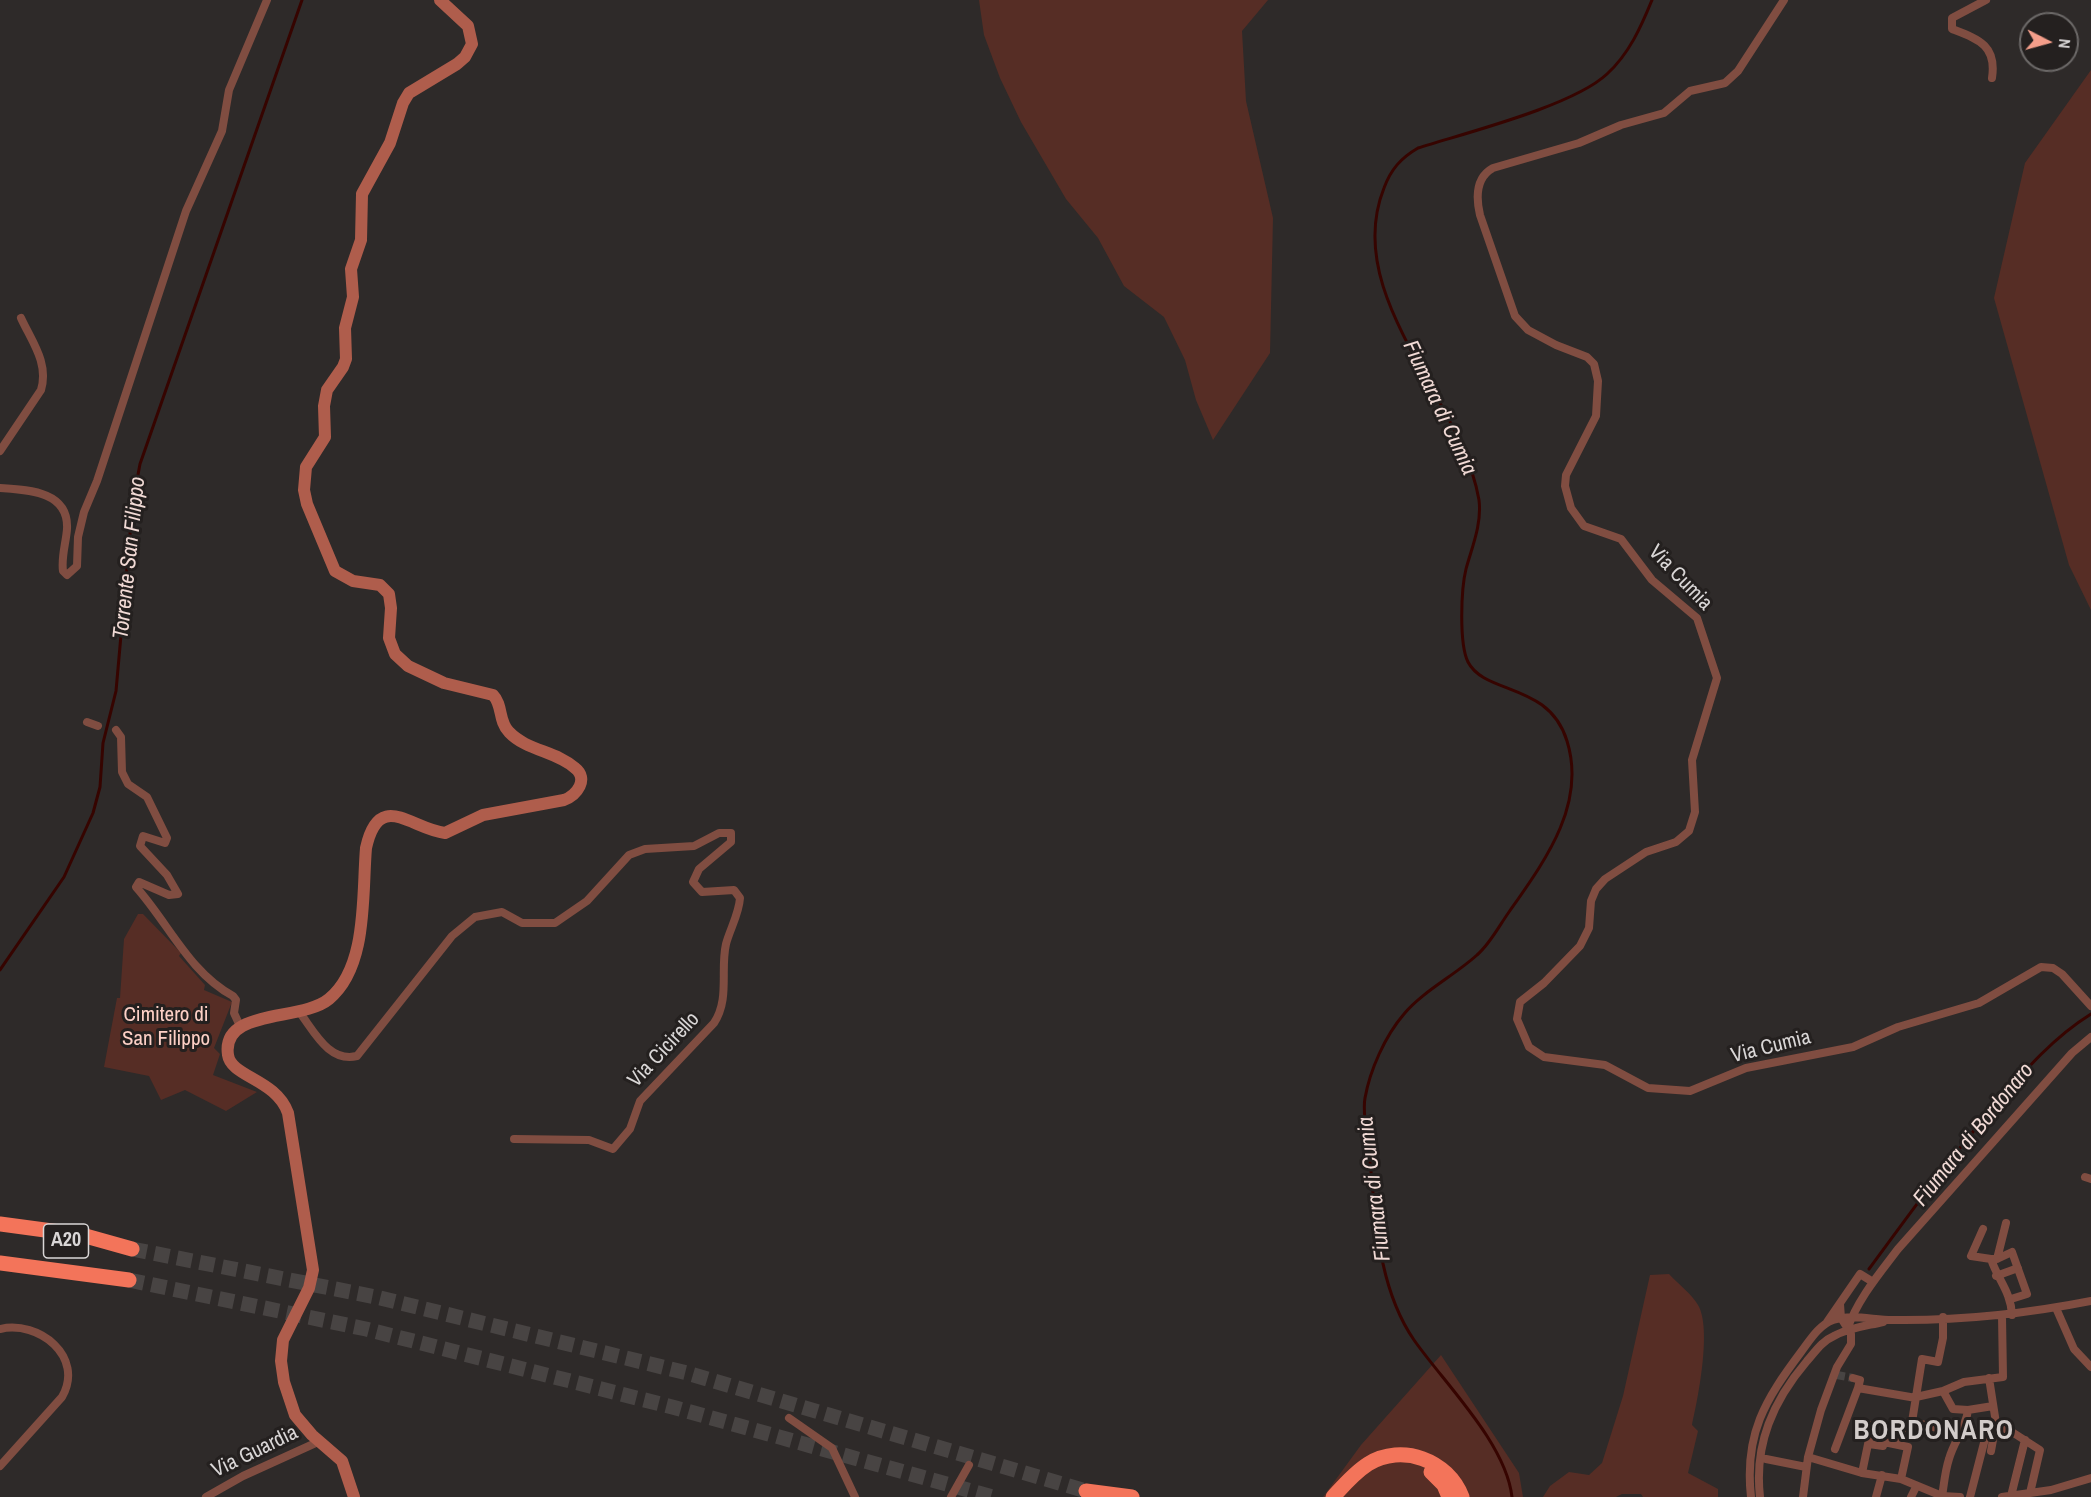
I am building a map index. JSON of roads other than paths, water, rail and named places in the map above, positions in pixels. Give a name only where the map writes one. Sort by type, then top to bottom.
[{"type":"highway","name":"A20","points":[[0,1224],[82,1235],[132,1249],[0,1234]]},
{"type":"highway","name":"A20","points":[[0,1263],[129,1280]]},
{"type":"highway","points":[[0,1273],[43,1277],[97,1275]]},
{"type":"highway","points":[[1334,1497],[1350,1478],[1369,1463],[1397,1455],[1432,1462],[1451,1477],[1462,1497]]},
{"type":"highway","points":[[1344,1497],[1372,1470],[1398,1462],[1429,1470],[1444,1485],[1449,1497]]},
{"type":"highway","points":[[1102,1497],[1086,1491],[1132,1497]]},
{"type":"street","points":[[0,488],[46,494],[62,507],[67,527],[63,571],[67,575],[73,572],[77,566],[78,537],[84,512],[97,482],[186,211],[222,131],[229,90],[267,0]]},
{"type":"street","points":[[354,1497],[342,1461],[295,1415],[282,1370],[281,1350],[285,1333],[309,1288],[313,1270],[285,1105],[278,1094],[238,1070],[230,1061],[229,1042],[240,1026],[252,1020],[309,1011],[330,999],[351,972],[358,946],[366,848],[370,832],[379,821],[390,816],[401,816],[445,833],[483,815],[564,800],[576,794],[581,784],[580,775],[574,766],[530,747],[510,734],[503,724],[498,702],[493,695],[451,686],[408,666],[399,658],[392,649],[389,638],[391,608],[388,594],[380,585],[353,581],[335,571],[303,490],[306,467],[325,437],[324,405],[327,390],[343,368],[346,359],[346,316],[352,297],[351,269],[361,240],[362,194],[390,143],[403,103],[410,93],[457,64],[465,57],[472,44],[468,26],[440,0]]},
{"type":"street","name":"Via Cumia","points":[[1784,0],[1738,71],[1725,83],[1690,91],[1664,113],[1633,121],[1579,143],[1499,165],[1485,174],[1479,184],[1480,215],[1515,316],[1523,326],[1548,341],[1587,357],[1596,369],[1599,388],[1596,416],[1567,469],[1565,480],[1575,516],[1589,528],[1621,539],[1652,580],[1697,618],[1717,678],[1692,760],[1695,812],[1689,831],[1676,842],[1646,852],[1600,884],[1591,900],[1589,927],[1584,940],[1544,983],[1520,1002],[1517,1013],[1520,1028],[1529,1047],[1538,1055],[1605,1065],[1648,1088],[1684,1091],[1703,1087],[1755,1065],[1862,1044],[1905,1024],[1979,1003],[1993,997],[2036,968],[2045,966],[2058,970],[2090,1003]]},
{"type":"street","points":[[1986,0],[1952,18],[1952,28],[1983,42],[1994,64],[1992,78]]},
{"type":"street","points":[[0,451],[41,390],[45,373],[44,366],[21,318]]},
{"type":"street","points":[[87,722],[98,726]]},
{"type":"street","points":[[116,730],[121,737],[122,772],[128,784],[147,797],[167,837],[165,843],[143,836],[140,846],[171,881],[178,894],[169,895],[139,882],[136,887],[171,930],[190,960],[208,980],[236,1000],[234,1013],[240,1026]]},
{"type":"street","name":"Via Cicirello","points":[[300,1013],[332,1052],[344,1058],[357,1056],[452,936],[475,917],[502,912],[522,923],[555,923],[587,901],[629,855],[645,849],[694,846],[719,833],[731,832],[731,842],[699,869],[693,882],[702,892],[734,891],[740,898],[727,942],[720,1013],[714,1023],[640,1101],[630,1129],[613,1149],[589,1140],[514,1140]]},
{"type":"street","points":[[1847,1330],[1851,1317],[1873,1282],[1898,1249],[2072,1053],[2091,1037]]},
{"type":"street","points":[[2006,1223],[1994,1259],[1996,1276],[2011,1299],[2012,1315]]},
{"type":"street","points":[[1983,1229],[1971,1256],[1994,1259],[2012,1252],[2027,1294],[2011,1299]]},
{"type":"street","points":[[1996,1276],[2018,1268]]},
{"type":"street","points":[[1751,1497],[1749,1453],[1758,1419],[1793,1363],[1827,1322],[1860,1274],[1873,1282]]},
{"type":"street","points":[[1827,1322],[1851,1317],[1892,1320],[2002,1316],[2091,1301]]},
{"type":"street","points":[[1803,1497],[1808,1456],[1835,1374],[1851,1344],[1851,1334],[1841,1318],[1840,1304]]},
{"type":"street","points":[[2056,1308],[2074,1349],[2091,1367]]},
{"type":"street","points":[[1858,1388],[1916,1397],[1943,1391],[1953,1384],[2003,1377],[2002,1316]]},
{"type":"street","points":[[1900,1445],[1903,1428],[1908,1428],[1912,1422],[1922,1359],[1938,1362],[1943,1338],[1943,1317]]},
{"type":"street","points":[[1760,1497],[1759,1454],[1771,1416],[1790,1382],[1819,1347],[1834,1335],[1892,1320]]},
{"type":"street","points":[[0,1329],[21,1328],[47,1339],[64,1358],[70,1373],[68,1385],[62,1397],[0,1466]]},
{"type":"street","points":[[1835,1449],[1858,1388],[1860,1380],[1853,1378]]},
{"type":"street","points":[[1989,1378],[1994,1406],[1990,1451]]},
{"type":"street","points":[[1943,1391],[1953,1409],[1968,1410],[1994,1406]]},
{"type":"street","points":[[1942,1497],[1948,1460],[1966,1422],[1968,1410]]},
{"type":"street","points":[[789,1418],[832,1448],[853,1496]]},
{"type":"street","points":[[1912,1422],[1959,1433],[2012,1432],[2040,1450],[2030,1493]]},
{"type":"street","points":[[1862,1473],[1872,1425]]},
{"type":"street","points":[[1971,1497],[1992,1433]]},
{"type":"street","points":[[2011,1496],[2025,1440]]},
{"type":"street","name":"Via Guardia","points":[[206,1497],[243,1476],[320,1441]]},
{"type":"street","points":[[1869,1444],[1908,1447],[1901,1479]]},
{"type":"street","points":[[1808,1456],[1862,1473],[1901,1479],[1927,1495],[1960,1497]]},
{"type":"street","points":[[1766,1459],[1806,1467]]},
{"type":"street","points":[[951,1497],[969,1465]]},
{"type":"street","points":[[1876,1497],[1882,1475]]},
{"type":"street","points":[[2002,1497],[2049,1493],[2091,1478]]},
{"type":"street","points":[[1911,1497],[1916,1487]]},
{"type":"waterway","name":"Torrente San Filippo","points":[[0,970],[64,877],[93,813],[100,787],[103,743],[116,691],[133,501],[140,464],[302,0]]},
{"type":"waterway","name":"Fiumara di Cumia","points":[[1512,1497],[1507,1477],[1486,1435],[1414,1340],[1392,1297],[1380,1250],[1364,1104],[1375,1065],[1397,1023],[1420,998],[1482,951],[1536,873],[1559,832],[1567,810],[1572,765],[1567,741],[1558,722],[1546,708],[1532,699],[1488,680],[1476,672],[1465,654],[1462,630],[1463,589],[1478,527],[1479,500],[1468,462],[1451,423],[1409,346],[1391,307],[1378,268],[1375,228],[1387,181],[1393,170],[1406,156],[1418,148],[1545,108],[1591,86],[1607,74],[1622,58],[1639,30],[1652,0]]},
{"type":"waterway","name":"Fiumara di Bordonaro","points":[[1869,1269],[1981,1122],[2053,1043],[2091,1014]]},
{"type":"tunnel","points":[[132,1249],[376,1297],[687,1373],[1086,1491]]},
{"type":"tunnel","points":[[129,1280],[366,1329],[676,1408],[993,1497]]},
{"type":"tunnel","points":[[1837,1375],[1853,1378]]},
{"type":"district","name":"BORDONARO","points":[[1934,1432]]},
{"type":"park label","name":"Cimitero di San Filippo","points":[[166,1027]]}]
